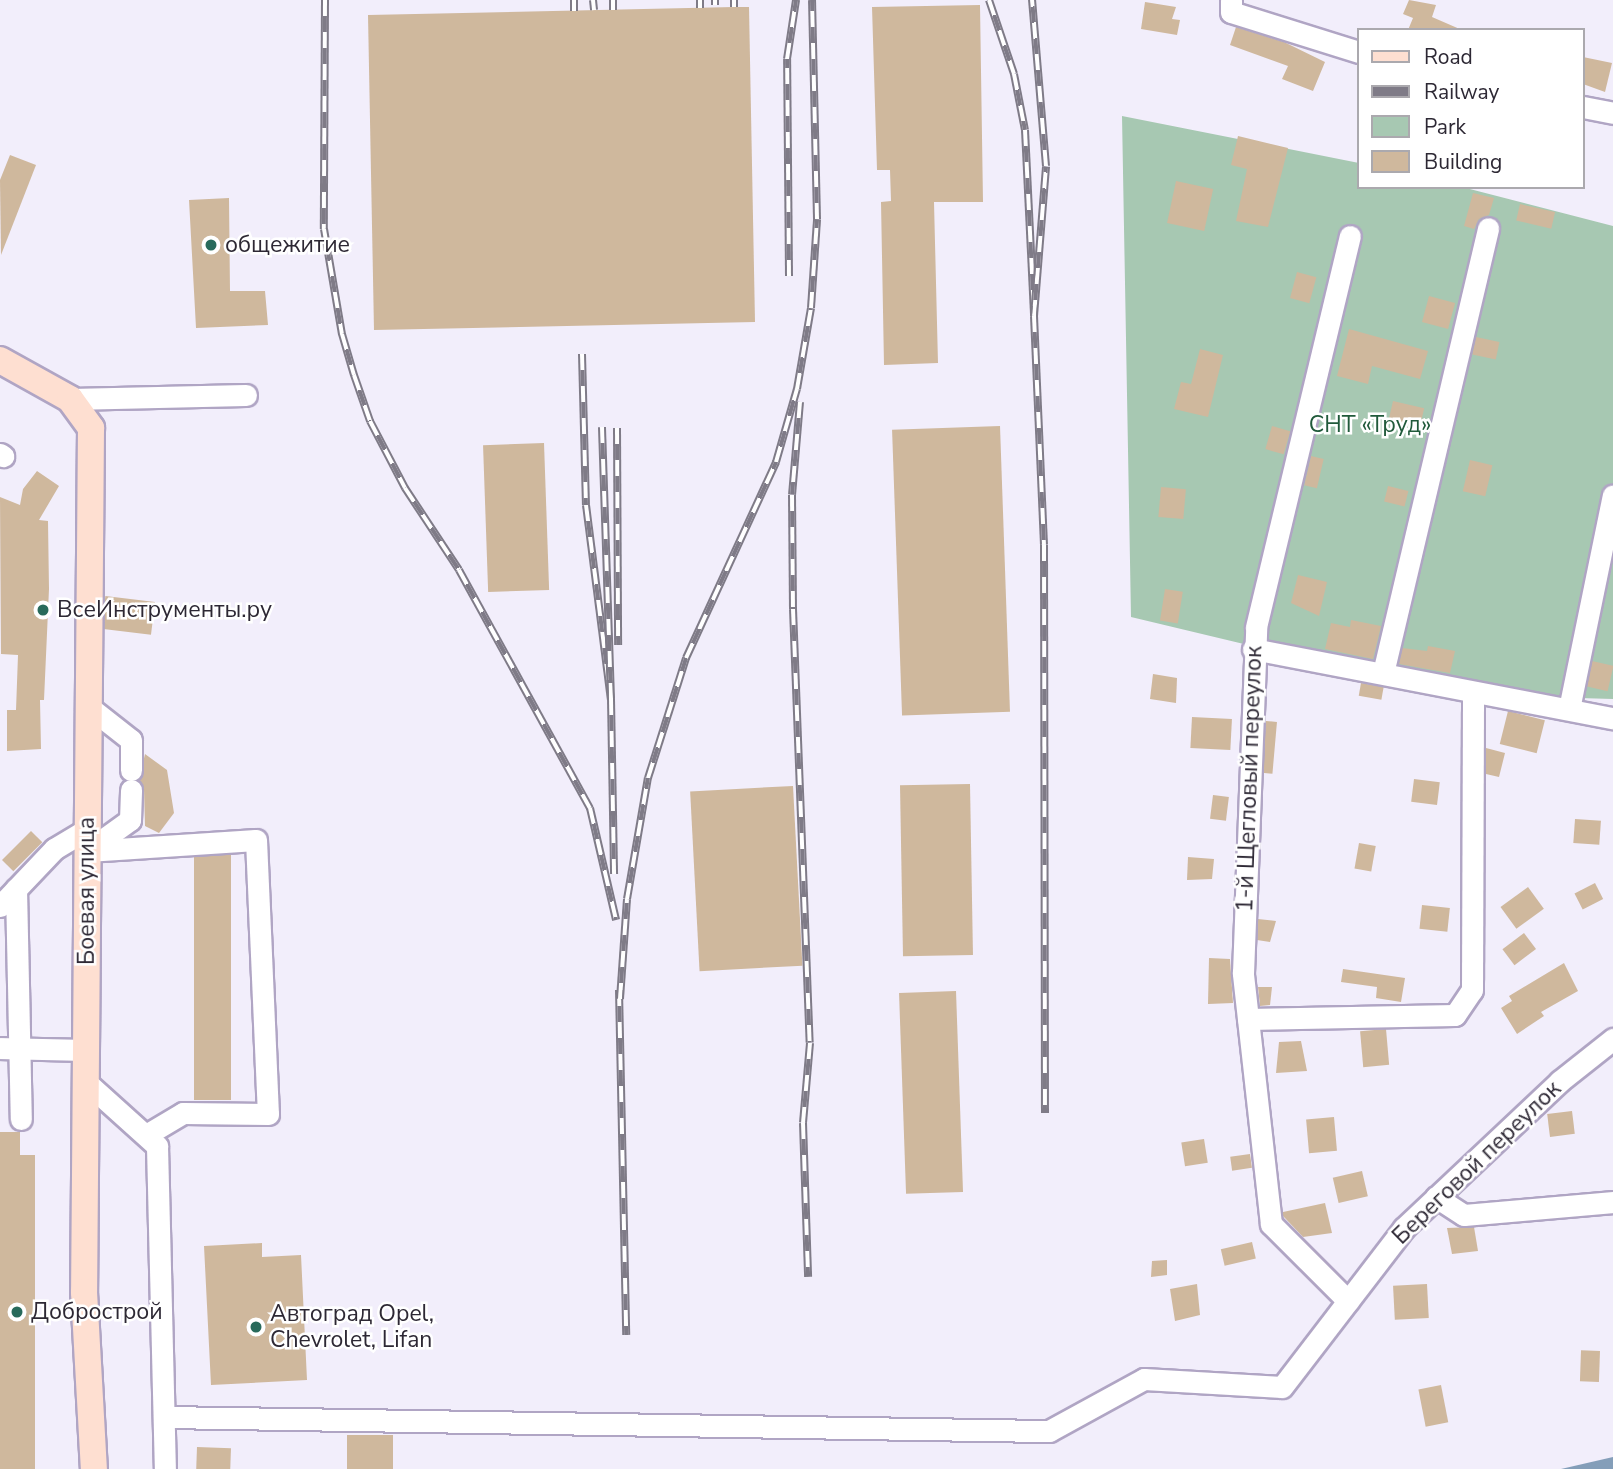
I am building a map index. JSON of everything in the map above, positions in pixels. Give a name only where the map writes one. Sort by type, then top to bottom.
[{"type":"main road","name":"Боевая улица","points":[[0,360],[71,399],[91,428],[84,1292],[94,1469]]},
{"type":"street","points":[[1231,0],[1231,12],[1358,52]]},
{"type":"street","points":[[1585,107],[1613,113]]},
{"type":"street","points":[[1383,673],[1489,228]]},
{"type":"street","name":"1-й Щегловый переулок","points":[[1348,1301],[1271,1224],[1243,973],[1253,649],[1350,236]]},
{"type":"street","points":[[71,399],[246,395]]},
{"type":"street","points":[[1569,709],[1613,495]]},
{"type":"street","points":[[1253,649],[1383,673],[1473,694],[1613,718]]},
{"type":"street","points":[[1248,1019],[1455,1015],[1472,990],[1473,694]]},
{"type":"street","points":[[0,906],[54,849],[87,840],[130,820],[131,740],[89,707]]},
{"type":"street","points":[[87,840],[256,840],[268,1114],[183,1113],[146,1135]]},
{"type":"street","points":[[16,890],[10,1048],[21,1119]]},
{"type":"street","name":"Береговой переулок","points":[[164,1416],[1049,1431],[1144,1379],[1282,1387],[1404,1228],[1560,1081],[1613,1039]]},
{"type":"street","points":[[10,1048],[87,1050]]},
{"type":"street","points":[[86,1082],[157,1146],[165,1469]]},
{"type":"street","points":[[1436,1197],[1464,1215],[1613,1202]]},
{"type":"green space","name":"СНТ «Труд»","points":[[1122,116],[1358,163],[1358,189],[1470,189],[1613,226],[1613,699],[1579,698],[1564,702],[1248,645],[1131,617]]},
{"type":"water","points":[[1613,1457],[1613,1469],[1561,1469]]},
{"type":"building","points":[[1409,0],[1436,5],[1432,17],[1457,28],[1409,28],[1413,18],[1403,14]]},
{"type":"building","points":[[1145,2],[1176,7],[1172,19],[1180,20],[1177,35],[1141,29]]},
{"type":"building","points":[[980,5],[983,202],[934,202],[938,363],[884,365],[881,202],[891,201],[890,170],[877,170],[872,7]]},
{"type":"building","points":[[749,7],[755,322],[374,330],[368,15]]},
{"type":"building","points":[[1236,27],[1284,42],[1325,62],[1313,91],[1282,79],[1288,66],[1230,45]]},
{"type":"building","points":[[1585,57],[1612,63],[1605,92],[1585,85]]},
{"type":"building","points":[[1238,136],[1288,148],[1268,227],[1236,221],[1247,169],[1231,165]]},
{"type":"building","points":[[10,155],[36,165],[1,255],[0,180]]},
{"type":"building","points":[[1176,181],[1213,189],[1204,231],[1167,223]]},
{"type":"building","points":[[1473,193],[1494,198],[1489,215],[1479,219],[1474,229],[1464,226]]},
{"type":"building","name":"общежитие","points":[[229,198],[230,291],[265,291],[268,325],[196,328],[189,200]]},
{"type":"building","points":[[1520,204],[1555,212],[1551,229],[1516,221]]},
{"type":"building","points":[[1297,272],[1316,277],[1309,303],[1290,298]]},
{"type":"building","points":[[1429,296],[1455,303],[1448,329],[1422,322]]},
{"type":"building","points":[[1349,329],[1428,351],[1420,379],[1372,366],[1368,384],[1337,376]]},
{"type":"building","points":[[1476,337],[1499,342],[1496,360],[1472,355]]},
{"type":"building","points":[[1200,349],[1223,355],[1208,417],[1174,409],[1181,382],[1191,384]]},
{"type":"building","points":[[1393,401],[1424,408],[1420,428],[1389,420]]},
{"type":"building","points":[[1000,426],[1010,712],[902,716],[892,430]]},
{"type":"building","points":[[1272,426],[1290,431],[1284,454],[1265,449]]},
{"type":"building","points":[[544,443],[549,590],[488,592],[483,445]]},
{"type":"building","points":[[1311,456],[1324,459],[1317,488],[1304,485]]},
{"type":"building","points":[[1470,460],[1492,465],[1485,496],[1463,491]]},
{"type":"building","points":[[37,471],[59,486],[39,520],[48,521],[49,589],[44,700],[40,700],[41,749],[7,751],[7,710],[16,710],[18,655],[1,654],[0,497],[20,505],[23,489]]},
{"type":"building","points":[[1388,486],[1408,491],[1405,507],[1384,502]]},
{"type":"building","points":[[1161,487],[1186,489],[1183,519],[1158,517]]},
{"type":"building","points":[[1298,575],[1327,582],[1319,616],[1291,603]]},
{"type":"building","points":[[1165,589],[1183,592],[1178,623],[1160,621]]},
{"type":"building","points":[[105,596],[155,602],[151,635],[101,629]]},
{"type":"building","points":[[1351,620],[1381,626],[1373,659],[1325,649],[1331,623],[1350,627]]},
{"type":"building","points":[[1428,646],[1455,651],[1450,673],[1399,664],[1402,648],[1427,651]]},
{"type":"building","points":[[1592,661],[1613,666],[1608,691],[1586,686]]},
{"type":"building","points":[[1153,674],[1177,678],[1176,703],[1150,699]]},
{"type":"building","points":[[1361,683],[1384,687],[1381,700],[1359,696]]},
{"type":"building","points":[[1508,711],[1545,720],[1537,753],[1500,744]]},
{"type":"building","points":[[1192,717],[1232,719],[1230,750],[1190,748]]},
{"type":"building","points":[[1266,721],[1277,722],[1272,774],[1261,773]]},
{"type":"building","points":[[1486,748],[1505,753],[1499,777],[1486,774]]},
{"type":"building","points":[[145,754],[167,770],[174,813],[159,833],[145,826],[144,790],[139,780]]},
{"type":"building","points":[[1414,779],[1440,782],[1437,805],[1411,802]]},
{"type":"building","points":[[970,784],[973,955],[903,956],[900,785]]},
{"type":"building","points":[[793,786],[802,966],[700,971],[690,791]]},
{"type":"building","points":[[1213,795],[1229,797],[1226,821],[1210,819]]},
{"type":"building","points":[[1575,819],[1601,821],[1599,845],[1573,843]]},
{"type":"building","points":[[31,831],[42,842],[13,871],[2,860]]},
{"type":"building","points":[[1359,843],[1376,846],[1371,872],[1354,869]]},
{"type":"building","points":[[194,855],[231,855],[231,1100],[194,1100]]},
{"type":"building","points":[[1188,857],[1214,859],[1212,879],[1187,880]]},
{"type":"building","points":[[1595,883],[1603,899],[1583,909],[1575,893]]},
{"type":"building","points":[[1528,887],[1544,909],[1516,929],[1500,907]]},
{"type":"building","points":[[1422,905],[1450,908],[1447,932],[1419,929]]},
{"type":"building","points":[[1258,919],[1276,921],[1270,942],[1257,940]]},
{"type":"building","points":[[1524,933],[1536,949],[1514,965],[1502,949]]},
{"type":"building","points":[[1209,958],[1230,959],[1233,1003],[1208,1004]]},
{"type":"building","points":[[1564,963],[1578,991],[1541,1012],[1544,1016],[1517,1034],[1501,1008],[1512,1001],[1509,996]]},
{"type":"building","points":[[1343,969],[1405,978],[1401,1002],[1376,998],[1377,987],[1341,982]]},
{"type":"building","points":[[1258,987],[1272,987],[1270,1005],[1260,1006]]},
{"type":"building","points":[[956,991],[963,1192],[906,1194],[899,993]]},
{"type":"building","points":[[1386,1029],[1389,1065],[1363,1067],[1360,1031]]},
{"type":"building","points":[[1301,1041],[1307,1071],[1276,1073],[1279,1042]]},
{"type":"building","points":[[1572,1111],[1575,1134],[1550,1137],[1547,1114]]},
{"type":"building","points":[[1334,1117],[1337,1151],[1309,1153],[1306,1119]]},
{"type":"building","name":"Добрострой","points":[[0,1132],[20,1132],[20,1155],[35,1155],[35,1469],[0,1469]]},
{"type":"building","points":[[1204,1139],[1208,1163],[1185,1166],[1181,1143]]},
{"type":"building","points":[[1250,1154],[1252,1168],[1232,1171],[1230,1157]]},
{"type":"building","points":[[1362,1171],[1368,1196],[1339,1203],[1333,1178]]},
{"type":"building","points":[[1325,1203],[1332,1233],[1303,1237],[1283,1216],[1283,1212]]},
{"type":"building","points":[[1474,1227],[1478,1251],[1452,1254],[1447,1228]]},
{"type":"building","points":[[1252,1242],[1256,1259],[1225,1266],[1221,1249]]},
{"type":"building","name":"Автоград Opel, Chevrolet, Lifan","points":[[262,1243],[262,1257],[301,1255],[307,1380],[211,1385],[204,1246]]},
{"type":"building","points":[[1167,1260],[1167,1275],[1151,1277],[1152,1261]]},
{"type":"building","points":[[1197,1284],[1200,1315],[1175,1321],[1170,1289]]},
{"type":"building","points":[[1427,1284],[1429,1318],[1395,1320],[1393,1286]]},
{"type":"building","points":[[1581,1350],[1600,1351],[1599,1382],[1580,1381]]},
{"type":"building","points":[[1441,1385],[1448,1422],[1426,1427],[1418,1389]]},
{"type":"building","points":[[347,1435],[393,1435],[393,1469],[347,1469]]},
{"type":"building","points":[[197,1447],[231,1448],[230,1469],[196,1469]]},
{"type":"railway","points":[[325,0],[324,229],[342,334],[354,375],[370,421],[405,488],[459,570],[590,808],[616,920]]},
{"type":"railway","points":[[574,0],[574,11]]},
{"type":"railway","points":[[593,0],[594,10]]},
{"type":"railway","points":[[613,0],[613,10]]},
{"type":"railway","points":[[700,0],[700,8]]},
{"type":"railway","points":[[715,0],[715,5]]},
{"type":"railway","points":[[734,0],[734,7]]},
{"type":"railway","points":[[789,276],[787,59],[796,0]]},
{"type":"railway","points":[[620,999],[627,899],[648,778],[686,658],[776,462],[797,389],[811,308],[817,219],[812,0]]},
{"type":"railway","points":[[989,0],[1014,74],[1025,130],[1034,316],[1046,166],[1032,0]]},
{"type":"railway","points":[[1034,316],[1044,545],[1045,1113]]},
{"type":"railway","points":[[582,354],[586,505],[611,699],[602,427]]},
{"type":"railway","points":[[800,402],[792,495],[793,609],[810,1043],[803,1123],[808,1277]]},
{"type":"railway","points":[[617,428],[618,645]]},
{"type":"railway","points":[[611,699],[614,874]]},
{"type":"railway","points":[[619,990],[626,1335]]},
{"type":"place","name":"общежитие","points":[[211,245]]},
{"type":"place","name":"ВсеИнструменты.ру","points":[[43,610]]},
{"type":"place","name":"Добрострой","points":[[17,1312]]},
{"type":"place","name":"Автоград Opel, Chevrolet, Lifan","points":[[256,1327]]}]
